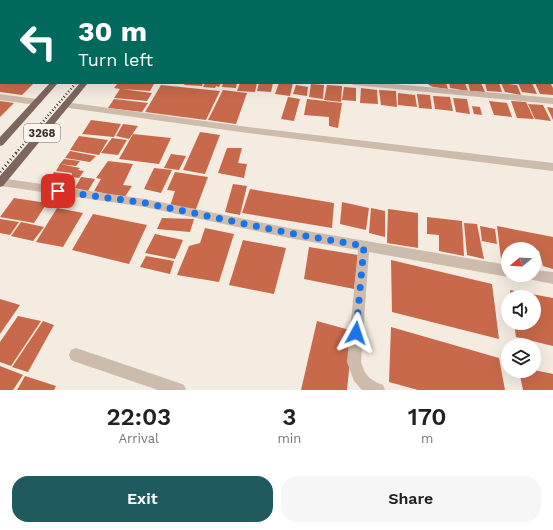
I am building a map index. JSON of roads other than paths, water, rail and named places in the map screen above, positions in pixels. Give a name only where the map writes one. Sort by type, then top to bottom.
[{"type":"main road","name":"3268","points":[[1,141],[53,84]]},
{"type":"main road","name":"3268","points":[[0,183],[83,84]]},
{"type":"street","points":[[366,84],[553,100]]},
{"type":"street","points":[[0,97],[36,102]]},
{"type":"street","points":[[65,106],[553,167]]},
{"type":"street","points":[[0,183],[145,203],[289,233],[501,270]]},
{"type":"street","points":[[364,246],[354,362],[358,378],[369,387],[378,390]]},
{"type":"street","points":[[541,276],[553,278]]},
{"type":"street","points":[[76,355],[179,390]]},
{"type":"railway","points":[[16,153],[75,84]]},
{"type":"railway","points":[[0,172],[17,152]]}]
